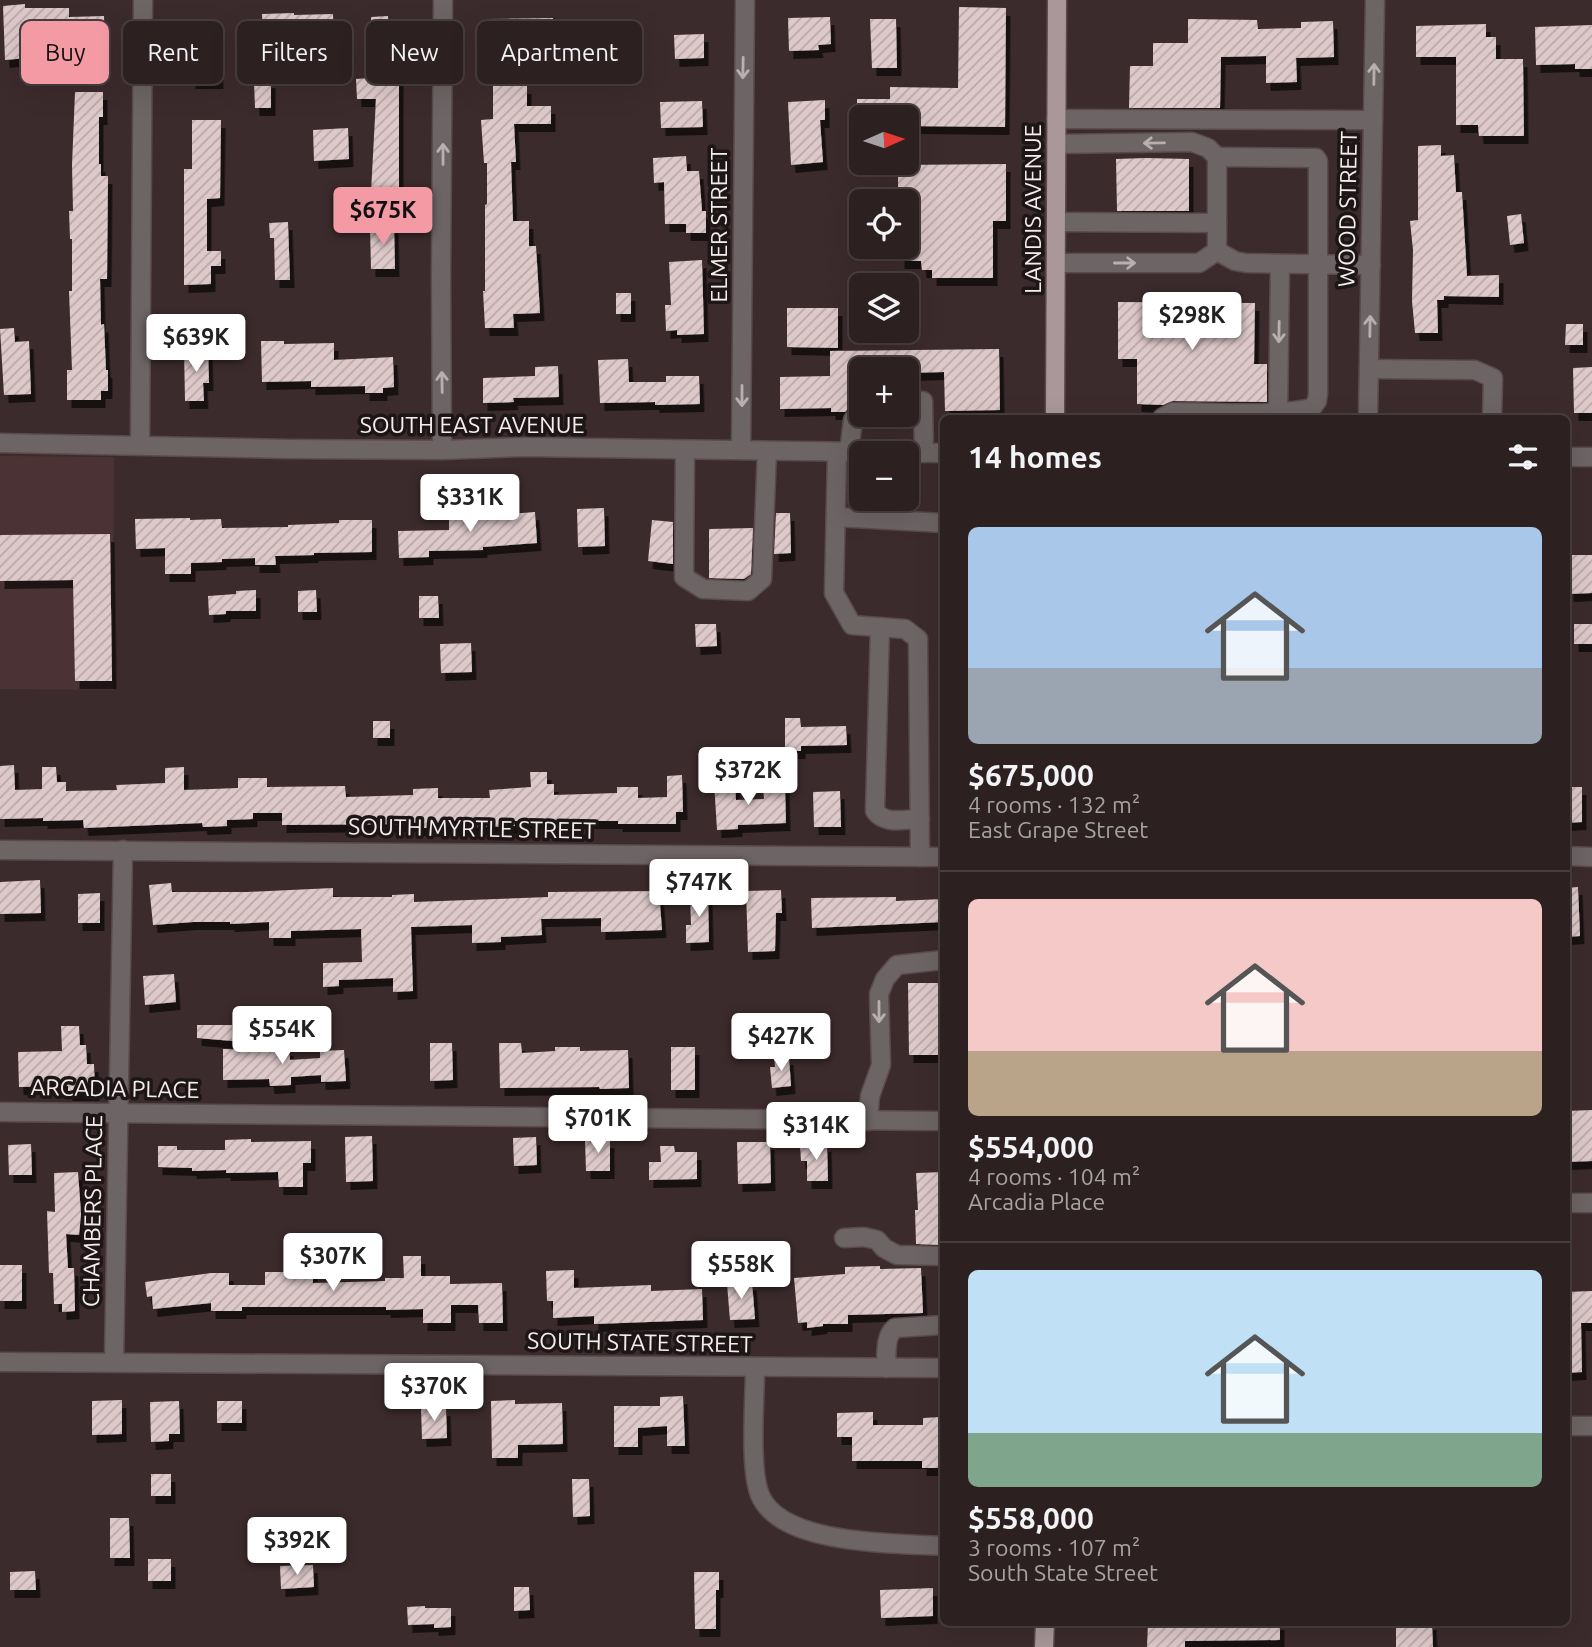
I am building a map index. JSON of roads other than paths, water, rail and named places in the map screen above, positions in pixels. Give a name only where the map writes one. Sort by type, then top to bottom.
[{"type":"main road","name":"LANDIS AVENUE","points":[[1055,415],[1057,0]]},
{"type":"main road","points":[[1044,1647],[1045,1626]]},
{"type":"street","points":[[140,445],[144,0]]},
{"type":"street","points":[[442,450],[440,278],[443,0]]},
{"type":"street","name":"ELMER STREET","points":[[741,450],[745,0]]},
{"type":"street","name":"WOOD STREET","points":[[1368,415],[1375,0]]},
{"type":"street","points":[[1056,119],[1373,120]]},
{"type":"street","points":[[1056,144],[1192,142],[1208,148],[1217,157],[1316,158],[1318,161],[1317,401],[1312,408],[1278,414],[1172,412],[1167,415]]},
{"type":"street","points":[[1217,157],[1217,251]]},
{"type":"street","points":[[1057,222],[1217,223]]},
{"type":"street","points":[[1217,251],[1235,261],[1371,265]]},
{"type":"street","points":[[1056,263],[1199,263],[1217,251]]},
{"type":"street","points":[[1278,414],[1280,264]]},
{"type":"street","points":[[1369,369],[1475,370],[1493,378],[1492,415]]},
{"type":"street","points":[[919,401],[923,401],[924,453]]},
{"type":"street","points":[[851,427],[843,452],[836,517],[834,593],[852,625],[905,629],[918,639],[920,857]]},
{"type":"street","name":"SOUTH EAST AVENUE","points":[[0,443],[442,450],[524,447],[940,453]]},
{"type":"street","points":[[685,450],[684,577],[703,589],[748,591],[762,579],[767,451]]},
{"type":"street","points":[[1570,457],[1592,457]]},
{"type":"street","points":[[836,517],[940,523]]},
{"type":"street","points":[[880,627],[875,811],[880,817],[889,820],[920,819]]},
{"type":"street","name":"SOUTH MYRTLE STREET","points":[[0,850],[940,857]]},
{"type":"street","name":"CHAMBERS PLACE","points":[[114,1362],[123,850]]},
{"type":"street","points":[[1570,856],[1592,856]]},
{"type":"street","points":[[868,1121],[870,1096],[881,1065],[879,994],[885,979],[897,965],[940,960]]},
{"type":"street","name":"ARCADIA PLACE","points":[[0,1112],[940,1121]]},
{"type":"street","points":[[1570,1203],[1592,1203]]},
{"type":"street","points":[[845,1238],[877,1240],[884,1248],[897,1255],[940,1256]]},
{"type":"street","points":[[886,1368],[888,1340],[890,1332],[895,1328],[940,1325]]},
{"type":"street","name":"SOUTH STATE STREET","points":[[0,1362],[940,1368]]},
{"type":"street","points":[[755,1367],[755,1469],[760,1496],[778,1517],[808,1531],[850,1541],[940,1546]]},
{"type":"street","points":[[1570,1426],[1592,1426]]}]
